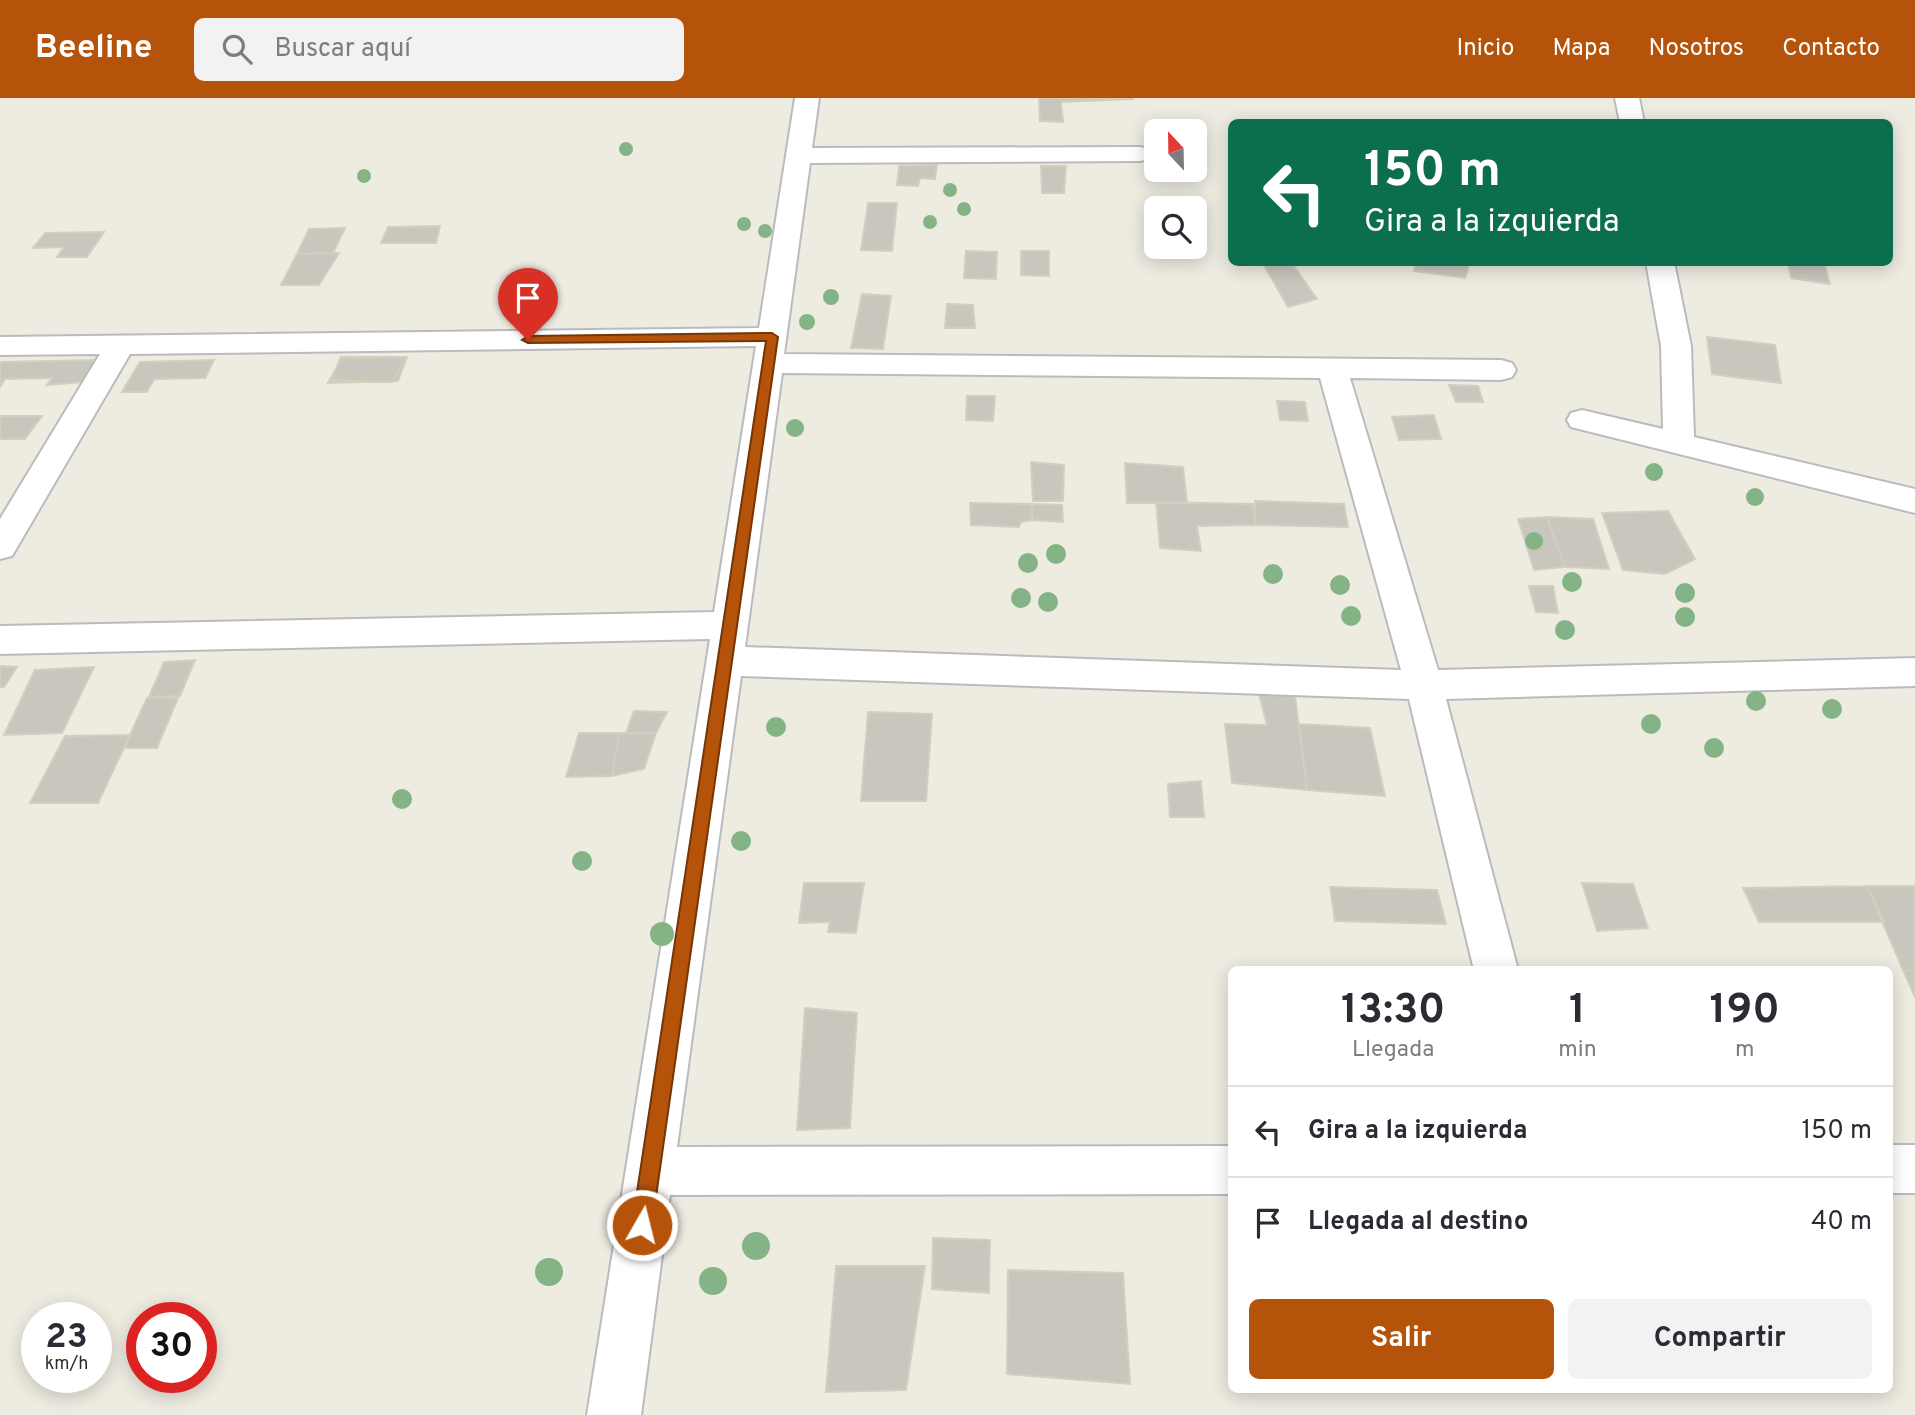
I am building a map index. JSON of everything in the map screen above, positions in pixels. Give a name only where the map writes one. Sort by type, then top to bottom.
[{"type":"street","points":[[614,1415],[770,350],[801,156],[807,98]]},
{"type":"street","points":[[1627,98],[1631,119]]},
{"type":"street","points":[[801,156],[1140,154]]},
{"type":"street","points":[[1661,266],[1676,346],[1679,443]]},
{"type":"street","points":[[0,547],[121,344]]},
{"type":"street","points":[[0,346],[121,344],[770,350],[1332,369],[1501,370]]},
{"type":"street","points":[[1332,369],[1424,685],[1495,966]]},
{"type":"street","points":[[1582,420],[1915,501]]},
{"type":"street","points":[[0,640],[727,643],[1424,685],[1915,672]]},
{"type":"street","points":[[1893,1169],[1915,1169]]},
{"type":"street","points":[[650,1171],[1228,1170]]},
{"type":"building","points":[[1039,98],[1133,99],[1061,102],[1063,122],[1040,121]]},
{"type":"building","points":[[937,165],[935,179],[920,178],[918,186],[897,185],[899,166]]},
{"type":"building","points":[[1041,166],[1066,166],[1064,193],[1042,193]]},
{"type":"building","points":[[868,203],[897,203],[892,251],[861,250]]},
{"type":"building","points":[[440,226],[436,243],[381,243],[388,227]]},
{"type":"building","points":[[345,228],[333,253],[297,254],[309,229]]},
{"type":"building","points":[[104,232],[87,257],[57,257],[64,247],[33,248],[45,233]]},
{"type":"building","points":[[966,251],[997,252],[996,279],[964,278]]},
{"type":"building","points":[[1021,251],[1049,251],[1049,276],[1021,275]]},
{"type":"building","points":[[339,253],[319,285],[281,285],[297,254]]},
{"type":"building","points":[[1264,266],[1294,266],[1317,299],[1288,307]]},
{"type":"building","points":[[1416,266],[1469,266],[1465,278],[1414,271]]},
{"type":"building","points":[[1789,266],[1825,266],[1830,284],[1791,278]]},
{"type":"building","points":[[862,294],[891,296],[883,349],[851,348]]},
{"type":"building","points":[[947,304],[973,305],[975,328],[945,328]]},
{"type":"building","points":[[1707,337],[1775,345],[1781,383],[1712,374]]},
{"type":"building","points":[[341,357],[406,357],[392,382],[331,380]]},
{"type":"building","points":[[407,357],[398,381],[328,383],[342,358]]},
{"type":"building","points":[[96,360],[83,382],[47,385],[52,378],[5,379],[0,387],[0,362]]},
{"type":"building","points":[[214,360],[205,378],[154,379],[147,392],[122,392],[140,362]]},
{"type":"building","points":[[1449,385],[1478,386],[1483,402],[1456,402]]},
{"type":"building","points":[[967,396],[995,396],[993,421],[966,420]]},
{"type":"building","points":[[1277,401],[1305,402],[1308,421],[1280,420]]},
{"type":"building","points":[[1434,415],[1441,439],[1399,440],[1392,417]]},
{"type":"building","points":[[0,416],[42,416],[25,439],[0,439]]},
{"type":"building","points":[[1031,462],[1064,465],[1063,501],[1033,501]]},
{"type":"building","points":[[1125,463],[1183,467],[1187,503],[1127,503]]},
{"type":"building","points":[[1255,501],[1344,504],[1348,527],[1255,525]]},
{"type":"building","points":[[1156,502],[1253,504],[1255,525],[1197,526],[1201,551],[1160,548]]},
{"type":"building","points":[[970,503],[1032,504],[1032,520],[1021,522],[1019,527],[971,525]]},
{"type":"building","points":[[1032,504],[1062,505],[1063,522],[1032,520]]},
{"type":"building","points":[[1668,511],[1695,559],[1665,574],[1623,570],[1602,513]]},
{"type":"building","points":[[1547,517],[1593,519],[1609,569],[1565,567]]},
{"type":"building","points":[[1547,517],[1565,567],[1534,570],[1518,519]]},
{"type":"building","points":[[1529,586],[1553,586],[1558,613],[1536,612]]},
{"type":"building","points":[[195,660],[180,696],[149,697],[164,662]]},
{"type":"building","points":[[0,666],[17,667],[4,687],[0,687]]},
{"type":"building","points":[[94,667],[62,733],[4,735],[35,670]]},
{"type":"building","points":[[1259,694],[1295,696],[1307,790],[1232,783],[1225,724],[1267,725]]},
{"type":"building","points":[[147,698],[178,698],[157,748],[124,748]]},
{"type":"building","points":[[634,711],[667,712],[656,733],[626,733]]},
{"type":"building","points":[[868,712],[932,714],[926,801],[861,801]]},
{"type":"building","points":[[1299,724],[1370,728],[1385,796],[1307,790]]},
{"type":"building","points":[[579,733],[619,733],[612,776],[566,777]]},
{"type":"building","points":[[619,733],[656,733],[644,769],[612,776]]},
{"type":"building","points":[[130,735],[98,803],[30,803],[65,736]]},
{"type":"building","points":[[1201,781],[1204,817],[1170,817],[1168,784]]},
{"type":"building","points":[[804,883],[864,883],[856,933],[828,932],[830,922],[799,923]]},
{"type":"building","points":[[1582,883],[1633,884],[1648,928],[1597,931]]},
{"type":"building","points":[[1867,886],[1884,922],[1759,922],[1743,888]]},
{"type":"building","points":[[1867,886],[1915,886],[1915,971],[1903,970]]},
{"type":"building","points":[[1330,887],[1437,890],[1446,924],[1335,921]]},
{"type":"building","points":[[1903,970],[1915,971],[1915,997]]},
{"type":"building","points":[[805,1008],[857,1013],[850,1128],[797,1130]]},
{"type":"building","points":[[933,1238],[990,1240],[989,1293],[932,1289]]},
{"type":"building","points":[[836,1266],[925,1266],[906,1390],[826,1392]]},
{"type":"building","points":[[1008,1270],[1123,1273],[1130,1384],[1007,1374]]},
{"type":"route","points":[[528,340],[772,337],[642,1225]]}]
